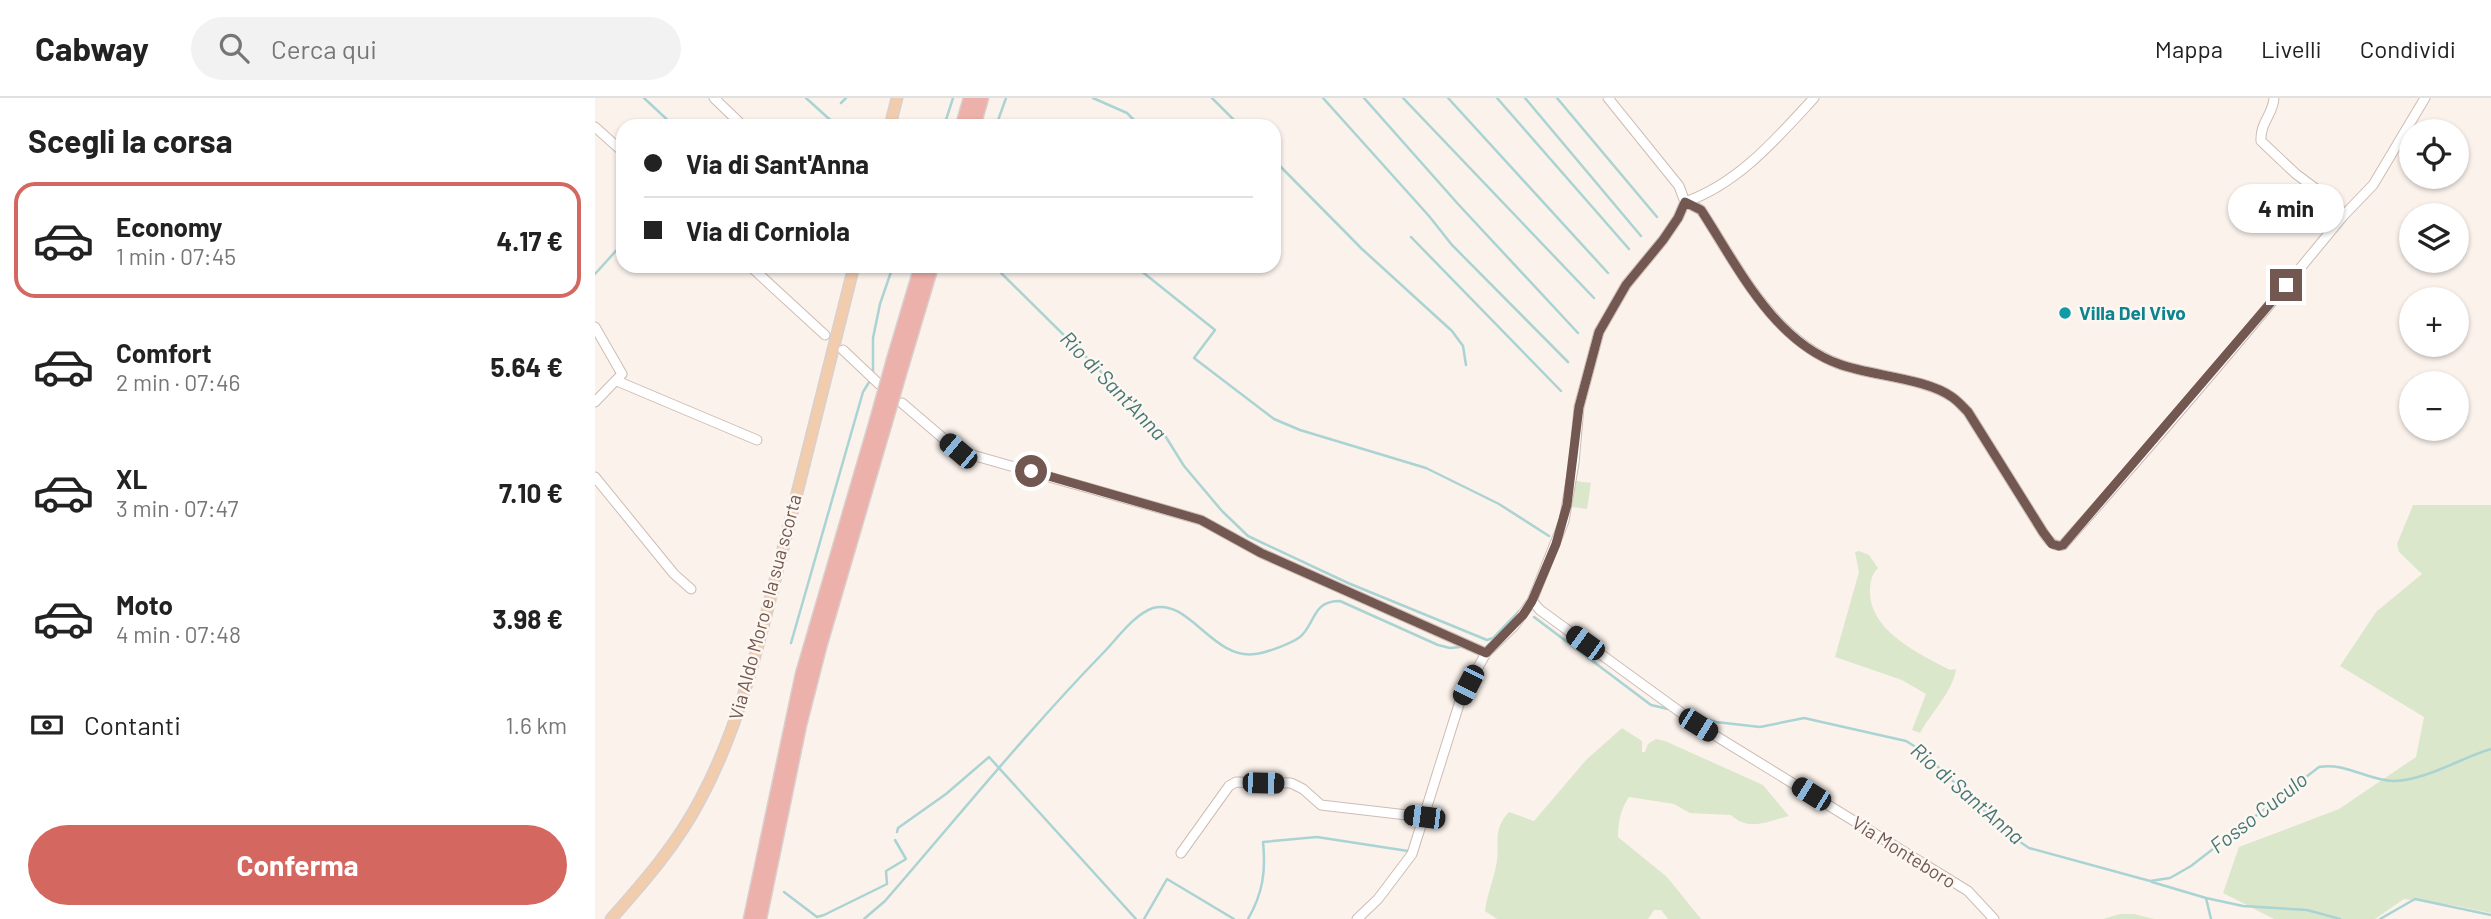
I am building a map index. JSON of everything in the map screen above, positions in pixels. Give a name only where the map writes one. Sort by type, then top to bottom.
[{"type":"highway","points":[[964,119],[971,98]]},
{"type":"highway","points":[[976,119],[982,98]]},
{"type":"highway","points":[[748,919],[802,674],[898,362],[919,273]]},
{"type":"highway","points":[[898,362],[930,273]]},
{"type":"highway","points":[[760,919],[800,725],[880,423]]},
{"type":"main road","points":[[892,119],[897,98]]},
{"type":"main road","name":"Via Aldo Moro e la sua scorta","points":[[611,919],[662,858],[699,802],[719,761],[736,716],[768,605],[852,273]]},
{"type":"street","points":[[714,98],[736,119]]},
{"type":"street","points":[[1608,98],[1679,186],[1685,202],[1701,210],[1769,312],[1802,343],[1839,364],[1931,387],[1951,396],[1968,412],[2043,532],[2052,544],[2059,546],[2063,545],[2109,493],[2373,184],[2425,98]]},
{"type":"street","points":[[1357,919],[1378,899],[1412,855],[1461,698],[1486,653],[1514,626],[1532,601],[1564,521],[1574,463],[1579,407],[1599,332],[1626,285],[1663,240],[1685,202],[1703,196],[1727,181],[1754,159],[1814,98]]},
{"type":"street","points":[[2274,98],[2261,129],[2261,141],[2296,174],[2335,202],[2344,215]]},
{"type":"street","points":[[595,127],[616,146]]},
{"type":"street","points":[[758,273],[825,335]]},
{"type":"street","points":[[595,327],[621,371],[621,377],[595,402]]},
{"type":"street","points":[[843,350],[874,379]]},
{"type":"street","points":[[617,381],[757,440]]},
{"type":"street","points":[[902,403],[958,451],[1201,520],[1261,553],[1486,653]]},
{"type":"street","points":[[595,477],[674,575],[691,589]]},
{"type":"street","name":"Via Monteboro","points":[[1532,601],[1540,610],[1698,725],[1968,891],[1994,919]]},
{"type":"street","points":[[1181,853],[1229,786],[1236,782],[1291,783],[1303,789],[1321,805],[1424,817]]},
{"type":"green space","points":[[1576,481],[1591,483],[1587,509],[1572,507]]},
{"type":"green space","points":[[2413,505],[2491,505],[2491,913],[2404,899],[2375,919],[2274,919],[2223,893],[2239,847],[2339,809],[2416,757],[2424,717],[2340,666],[2376,612],[2422,574],[2399,552],[2397,544]]},
{"type":"green space","points":[[1855,552],[1869,555],[1878,568],[1871,579],[1872,607],[1888,630],[1912,649],[1950,670],[1956,669],[1946,694],[1920,733],[1912,730],[1926,694],[1902,680],[1835,657],[1859,572]]},
{"type":"green space","points":[[1622,728],[1642,741],[1642,752],[1656,739],[1665,741],[1763,785],[1789,816],[1751,824],[1731,815],[1690,813],[1674,804],[1629,797],[1621,816],[1618,837],[1667,877],[1701,919],[1668,919],[1661,910],[1654,910],[1648,919],[1497,919],[1485,911],[1496,866],[1498,832],[1503,819],[1509,812],[1534,821],[1586,760]]},
{"type":"green space","points":[[2120,914],[2134,914],[2154,919],[2103,919]]},
{"type":"waterway","points":[[644,98],[666,119]]},
{"type":"waterway","name":"Rio di Sant'Anna","points":[[806,98],[829,119]]},
{"type":"waterway","points":[[841,103],[846,98]]},
{"type":"waterway","points":[[946,119],[953,98]]},
{"type":"waterway","points":[[998,119],[1006,98]]},
{"type":"waterway","points":[[1093,98],[1127,113],[1133,119]]},
{"type":"waterway","points":[[1212,98],[1233,119]]},
{"type":"waterway","points":[[1323,98],[1452,245],[1568,362]]},
{"type":"waterway","points":[[1364,98],[1578,333]]},
{"type":"waterway","points":[[1403,98],[1594,298]]},
{"type":"waterway","points":[[1448,98],[1608,273]]},
{"type":"waterway","points":[[1497,98],[1629,249]]},
{"type":"waterway","points":[[1525,98],[1641,236]]},
{"type":"waterway","points":[[1557,98],[1657,217]]},
{"type":"waterway","points":[[1281,167],[1362,249],[1452,331],[1463,346],[1466,365]]},
{"type":"waterway","points":[[1411,237],[1561,391]]},
{"type":"waterway","points":[[595,274],[616,251]]},
{"type":"waterway","points":[[873,373],[873,338],[880,304],[891,273]]},
{"type":"waterway","name":"Rio di Sant'Anna","points":[[1001,273],[1164,434],[1184,466],[1222,511],[1248,536],[1348,583],[1487,640],[1493,638],[1519,611]]},
{"type":"waterway","points":[[1144,273],[1215,330],[1194,358],[1274,419],[1300,430],[1426,468],[1499,504],[1549,536]]},
{"type":"waterway","points":[[791,643],[863,392],[871,379]]},
{"type":"waterway","points":[[864,919],[885,901],[1049,711],[1127,626],[1146,611],[1166,607],[1190,620],[1226,648],[1255,654],[1295,640],[1303,634],[1320,607],[1340,601],[1438,645],[1460,647]]},
{"type":"waterway","name":"Rio di Sant'Anna","points":[[1534,617],[1651,705],[1668,709]]},
{"type":"waterway","name":"Rio di Sant'Anna","points":[[1698,717],[1760,727],[1804,718],[1906,741],[1919,749],[2010,835],[2029,848],[2150,881],[2170,878],[2191,866],[2319,767],[2338,767],[2383,780],[2405,780],[2491,749]]},
{"type":"waterway","points":[[897,832],[898,828],[946,794],[989,757],[1136,919]]},
{"type":"waterway","points":[[1248,919],[1262,882],[1263,842],[1317,837],[1408,851]]},
{"type":"waterway","points":[[784,892],[817,917],[824,915],[887,884],[886,871],[906,859],[895,840]]},
{"type":"waterway","points":[[1144,919],[1167,879],[1234,919]]},
{"type":"waterway","points":[[2152,882],[2243,906],[2307,910],[2340,919]]},
{"type":"waterway","points":[[2206,898],[2211,919]]},
{"type":"waterway","points":[[2380,919],[2415,899],[2491,915]]},
{"type":"place","name":"Villa Del Vivo","points":[[2065,313]]},
{"type":"route","points":[[1031,471],[1201,520],[1261,553],[1486,653],[1514,626],[1532,601],[1556,544],[1567,505],[1579,407],[1599,332],[1626,285],[1663,240],[1685,202],[1701,210],[1769,312],[1802,343],[1839,364],[1931,387],[1951,396],[1976,422],[2043,532],[2052,544],[2059,546],[2063,545],[2109,493],[2286,285]]},
{"type":"water label","name":"Fosso Cuculo","points":[[2259,813]]}]
